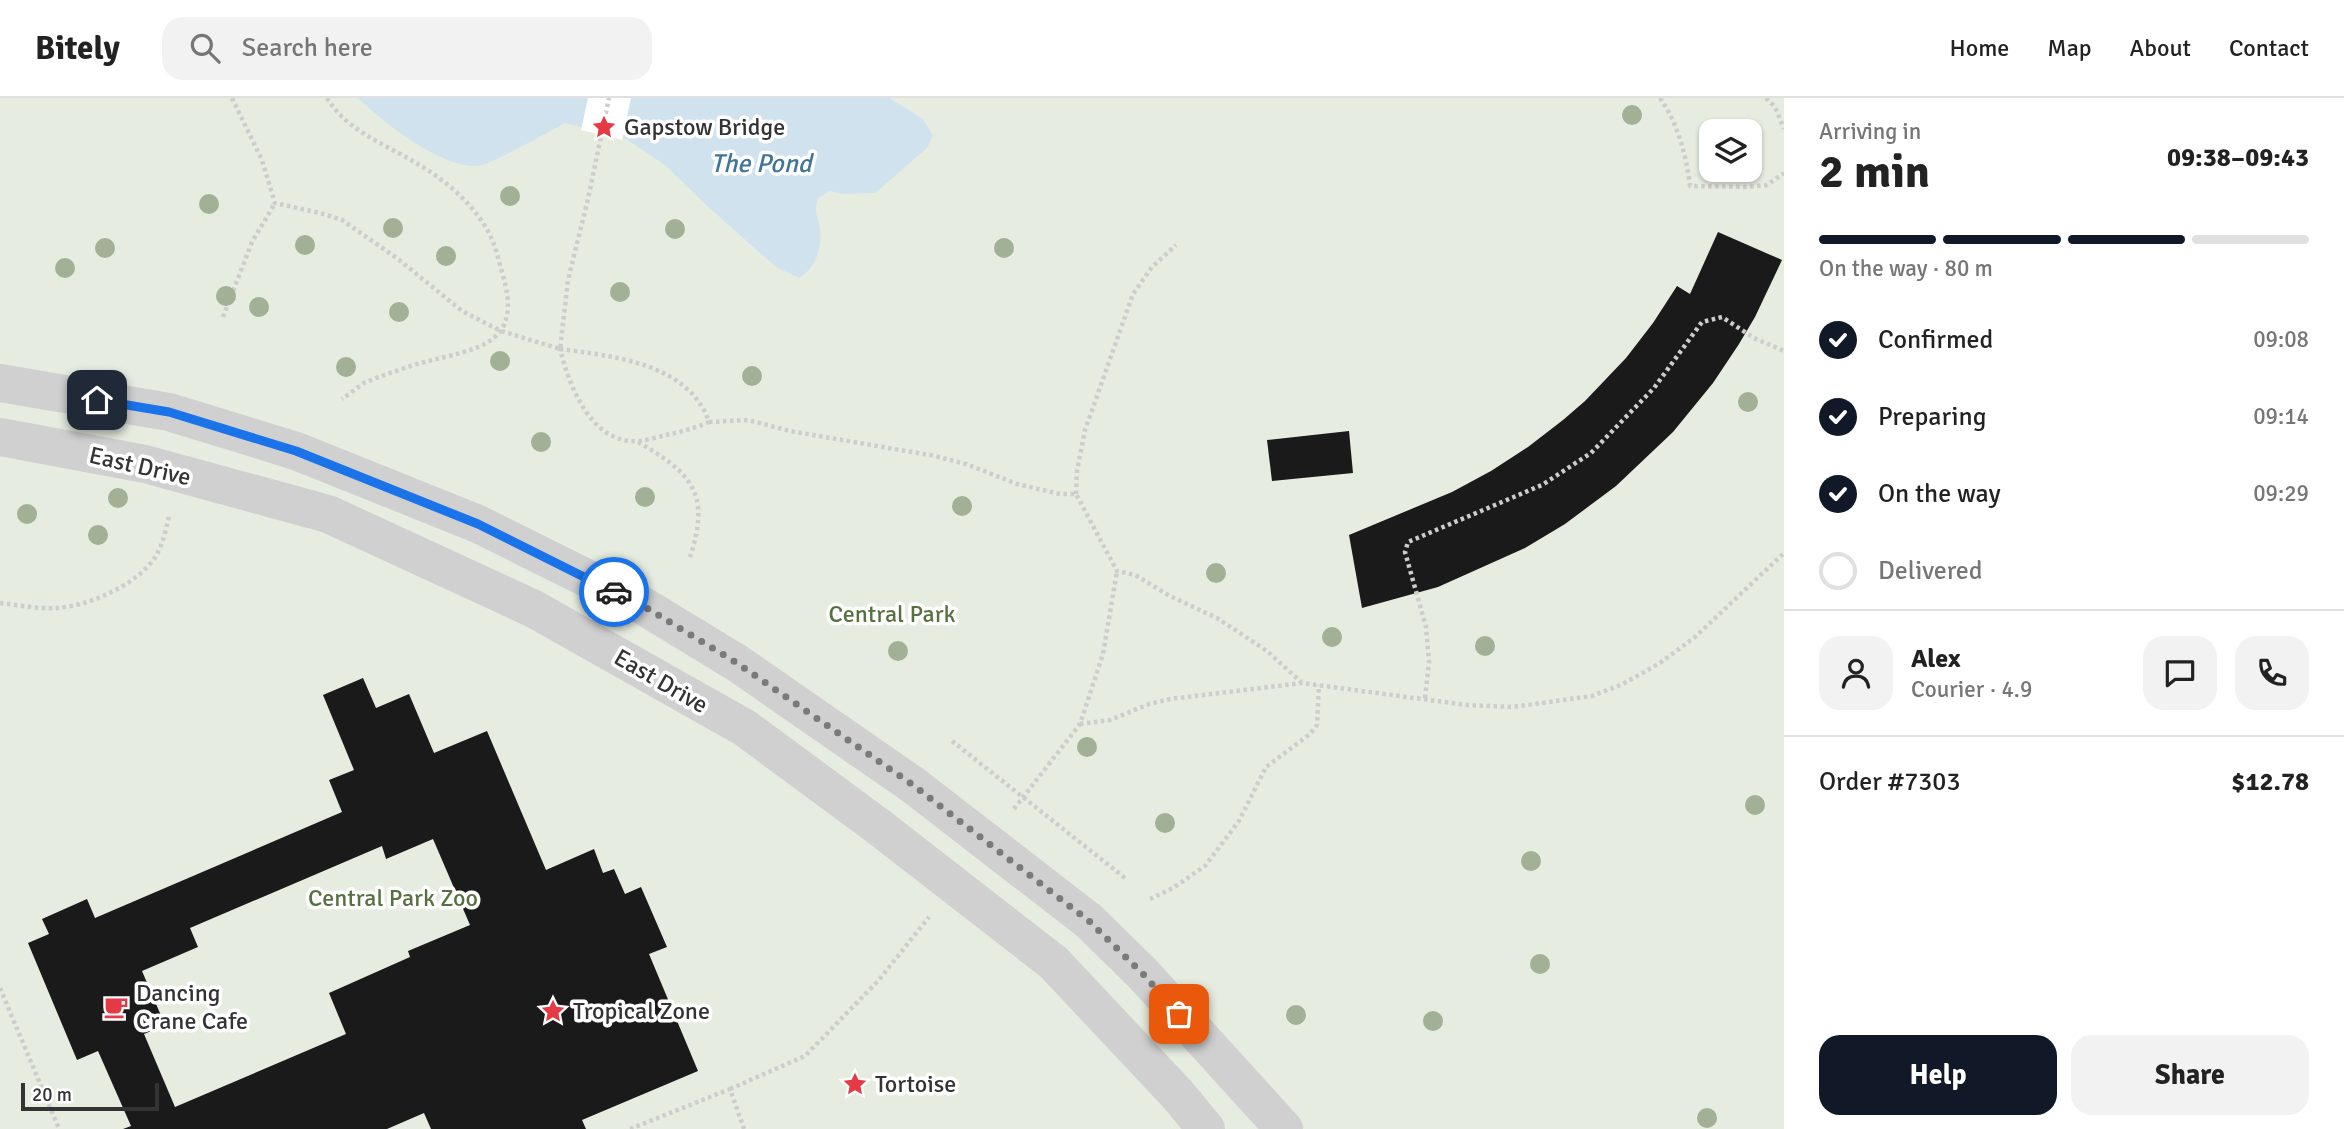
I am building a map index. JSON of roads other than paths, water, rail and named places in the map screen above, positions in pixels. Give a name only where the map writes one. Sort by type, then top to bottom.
[{"type":"street","points":[[0,383],[169,412],[296,451],[478,524],[645,607],[737,663],[913,785],[1089,921],[1143,974],[1284,1129]]},
{"type":"street","name":"East Drive","points":[[0,437],[145,464],[328,513],[534,609],[746,729],[879,827],[1054,963],[1178,1095],[1206,1129]]},
{"type":"water","name":"The Pond","points":[[358,98],[889,98],[923,119],[933,136],[927,148],[875,193],[843,194],[830,191],[818,198],[816,212],[820,245],[813,264],[799,278],[776,267],[665,165],[623,137],[565,123],[485,164],[463,165],[447,160],[414,142]]},
{"type":"place","name":"Gapstow Bridge","points":[[604,127]]},
{"type":"place","name":"Dancing Crane Cafe","points":[[116,1007]]},
{"type":"place","name":"Tropical Zone","points":[[553,1011]]},
{"type":"place","name":"Tortoise","points":[[855,1084]]},
{"type":"park label","name":"Central Park","points":[[892,614]]},
{"type":"park label","name":"Central Park Zoo","points":[[393,898]]}]
